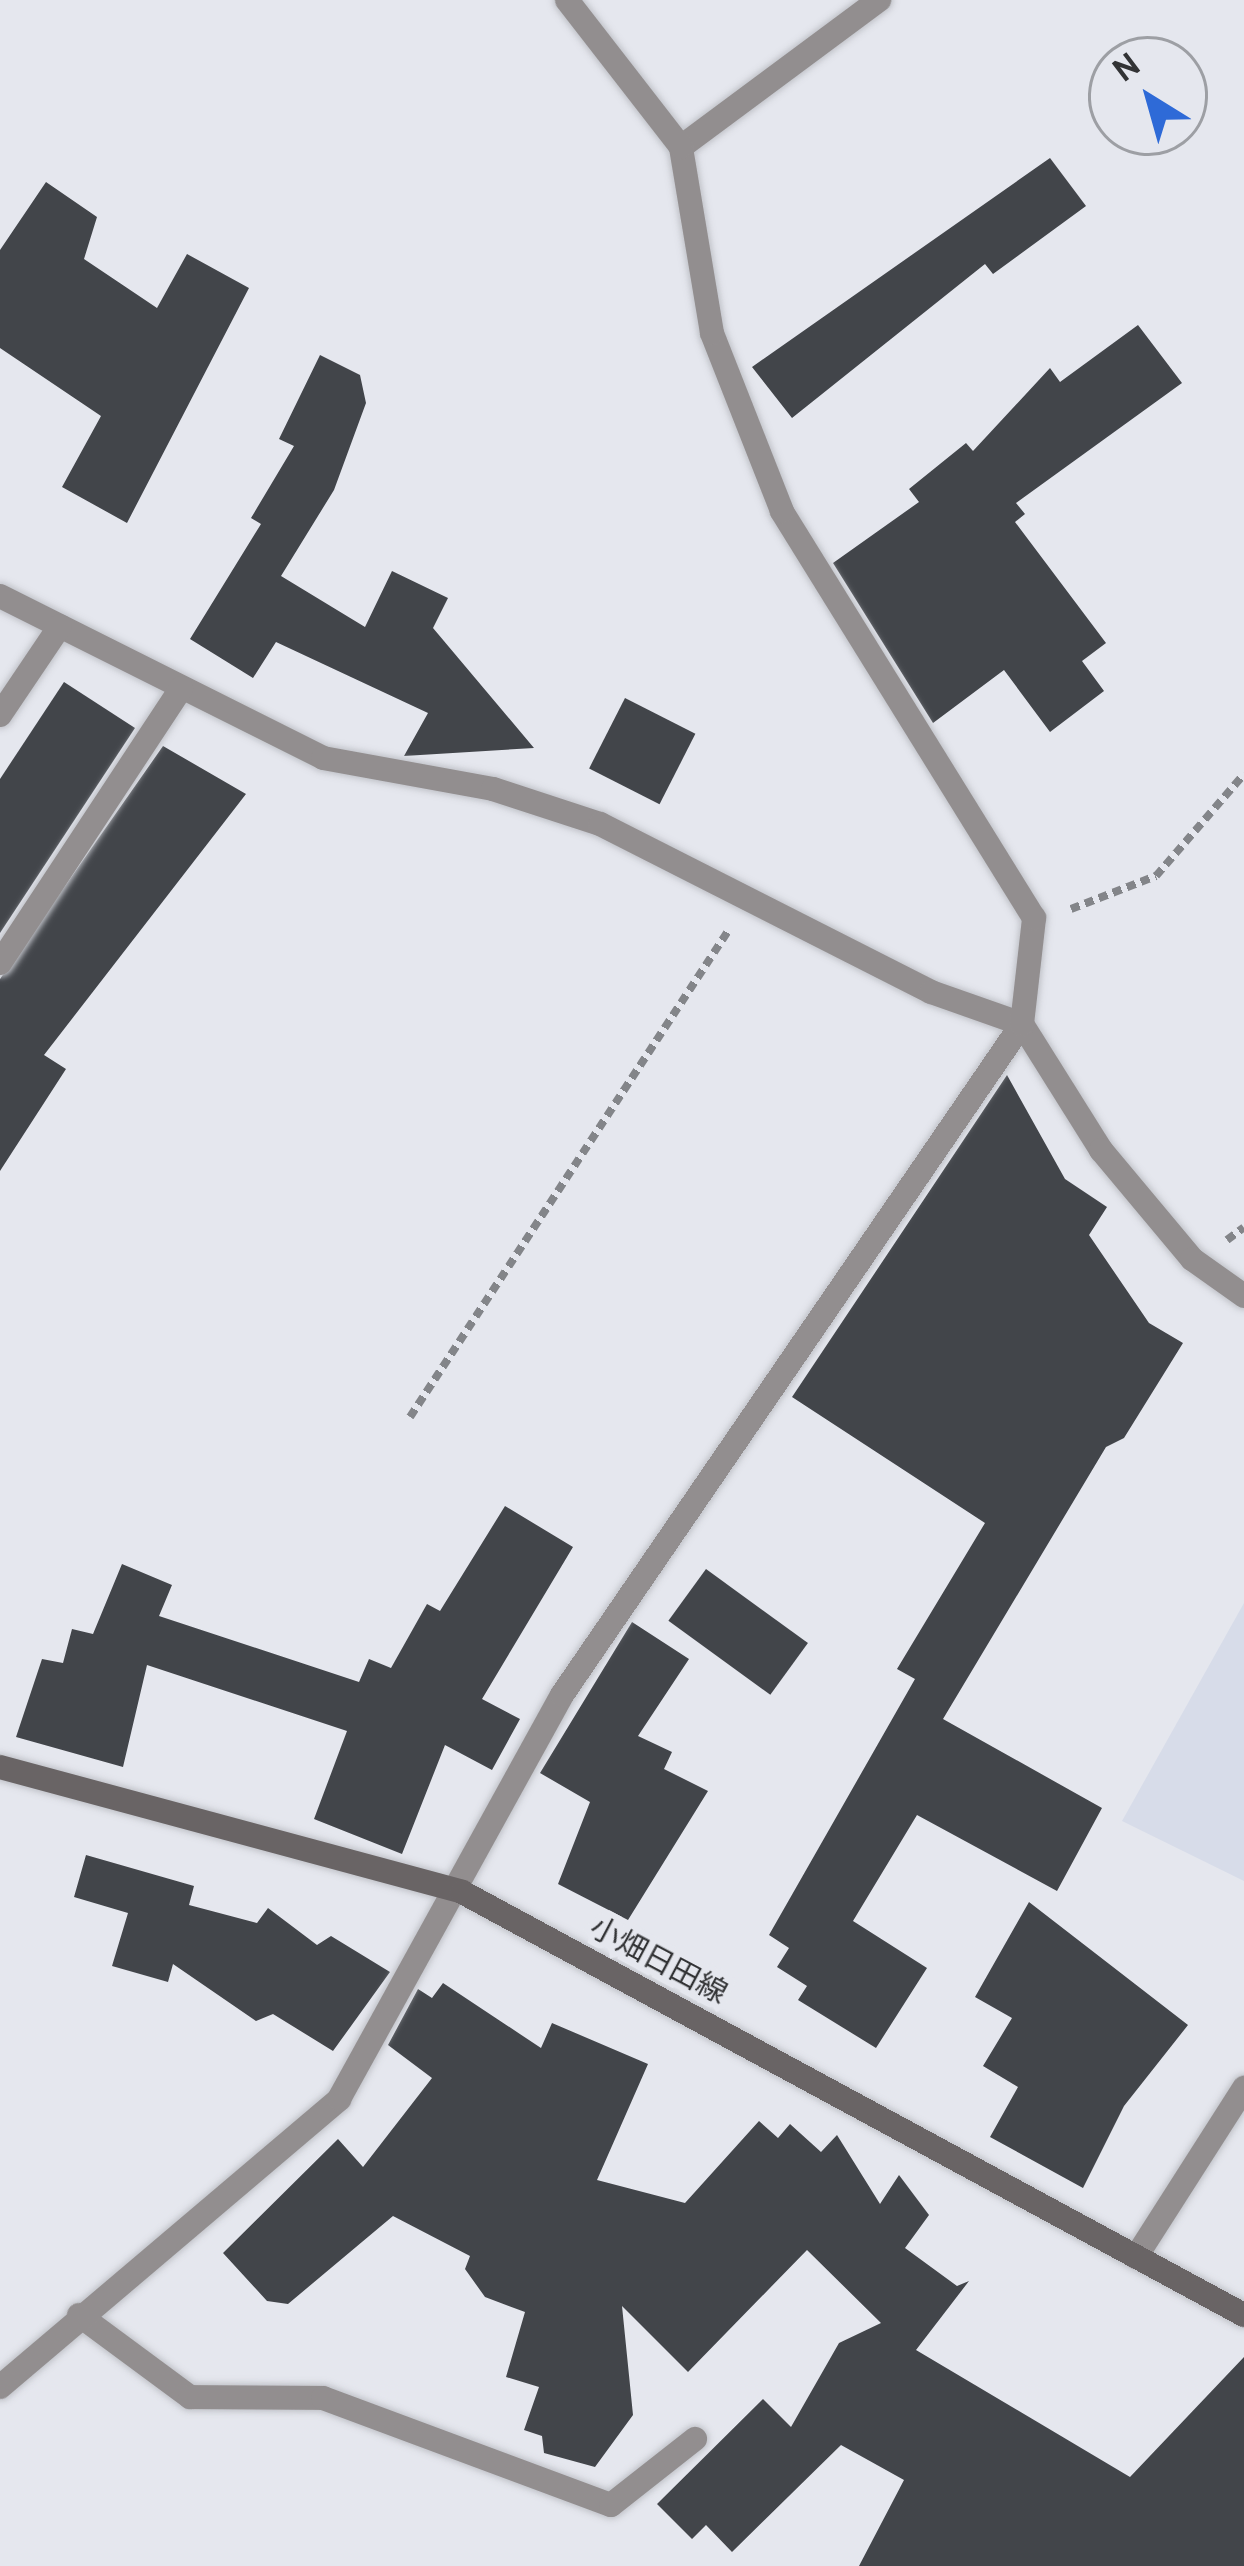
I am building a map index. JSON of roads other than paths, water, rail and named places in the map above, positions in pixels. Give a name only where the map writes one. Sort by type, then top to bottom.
[{"type":"main road","name":"小畑日田線","points":[[0,1767],[462,1892],[1244,2315]]},
{"type":"street","points":[[0,2387],[339,2098],[462,1892],[562,1695],[1022,1024],[1034,918],[782,511],[712,333],[681,147],[567,0]]},
{"type":"street","points":[[681,147],[879,0]]},
{"type":"street","points":[[0,596],[323,758],[493,789],[600,824],[931,992],[1022,1024],[1101,1150],[1192,1259],[1244,1296]]},
{"type":"street","points":[[0,715],[60,626]]},
{"type":"street","points":[[0,963],[181,688]]},
{"type":"street","points":[[1136,2257],[1244,2088]]},
{"type":"street","points":[[79,2315],[190,2397],[322,2398],[611,2505],[695,2439]]}]
